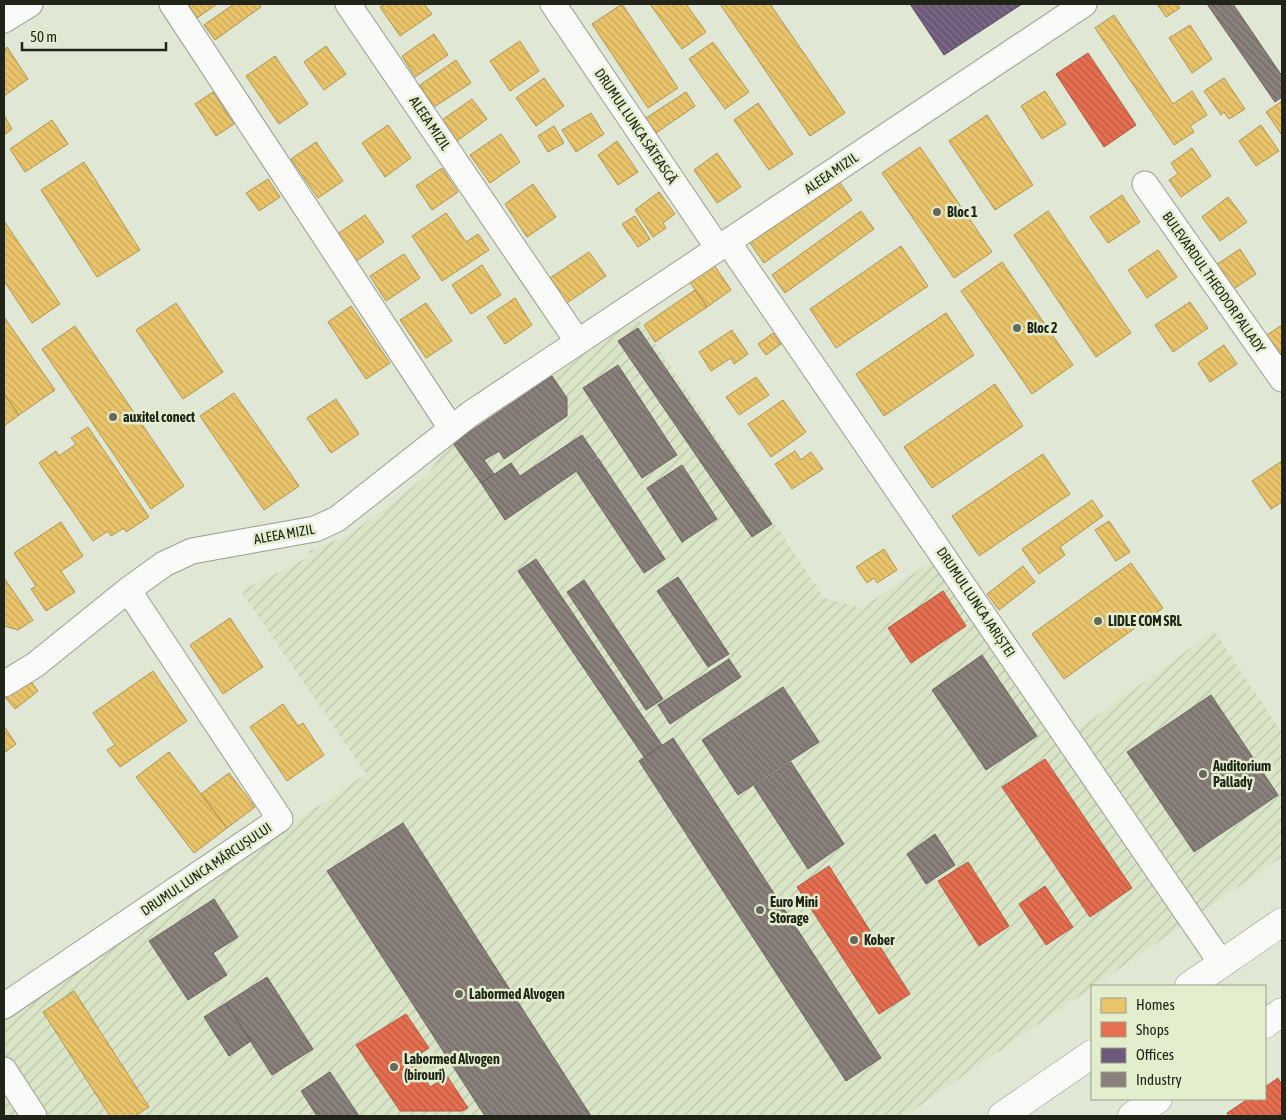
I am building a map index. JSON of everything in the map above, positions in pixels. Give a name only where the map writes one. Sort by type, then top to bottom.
[{"type":"main road","points":[[1191,985],[1282,922]]},
{"type":"main road","points":[[1266,1023],[1282,1012]]},
{"type":"main road","points":[[1002,1116],[1091,1055]]},
{"type":"main road","points":[[1132,1116],[1156,1100]]},
{"type":"street","points":[[4,20],[30,4]]},
{"type":"street","points":[[172,4],[451,428]]},
{"type":"street","name":"ALEEA MIZIL","points":[[348,4],[578,342]]},
{"type":"street","name":"DRUMUL LUNCA SĂTEASCĂ","points":[[553,4],[723,245]]},
{"type":"street","name":"ALEEA MIZIL","points":[[4,684],[35,665],[128,590],[164,564],[192,551],[303,532],[326,525],[346,512],[451,428],[1084,4]]},
{"type":"street","name":"BULEVARDUL THEODOR PALLADY","points":[[1145,184],[1282,379]]},
{"type":"street","name":"DRUMUL LUNCA JARIȘTEI","points":[[723,245],[1222,964]]},
{"type":"street","name":"DRUMUL LUNCA MĂRCUȘULUI","points":[[4,1006],[280,819],[128,590]]},
{"type":"street","points":[[4,1070],[34,1116]]},
{"type":"shaded area","points":[[637,317],[824,598],[862,608],[952,547],[1076,731],[1214,631],[1282,733],[1282,857],[1096,985],[1091,985],[1091,988],[905,1116],[4,1116],[4,1018],[366,774],[243,594],[245,589],[311,556],[309,551],[348,535],[429,473],[444,449]]},
{"type":"building: Homes","points":[[188,4],[217,4],[197,18]]},
{"type":"building: Homes","points":[[234,4],[259,4],[261,7],[215,40],[204,25]]},
{"type":"building: Homes","points":[[385,4],[424,4],[432,14],[400,36],[380,7]]},
{"type":"building: Homes","points":[[622,4],[678,88],[648,108],[592,24]]},
{"type":"building: Homes","points":[[650,4],[686,4],[706,32],[682,49]]},
{"type":"building: Homes","points":[[720,4],[770,4],[845,113],[810,136]]},
{"type":"building: Homes","points":[[1157,4],[1177,4],[1180,8],[1166,17]]},
{"type":"building: Homes","points":[[1114,15],[1173,104],[1192,91],[1207,115],[1190,126],[1194,132],[1174,145],[1095,28]]},
{"type":"building: Homes","points":[[1190,25],[1212,59],[1192,73],[1169,38]]},
{"type":"building: Homes","points":[[434,34],[448,55],[415,77],[402,56]]},
{"type":"building: Homes","points":[[520,41],[539,71],[510,91],[490,61]]},
{"type":"building: Homes","points":[[713,42],[749,92],[725,109],[689,59]]},
{"type":"building: Homes","points":[[326,46],[346,74],[324,90],[304,62]]},
{"type":"building: Homes","points":[[7,47],[28,79],[4,96],[4,50]]},
{"type":"building: Homes","points":[[275,56],[308,104],[279,124],[246,76]]},
{"type":"building: Homes","points":[[456,60],[471,83],[434,107],[420,85]]},
{"type":"building: Homes","points":[[544,78],[564,106],[536,126],[516,98]]},
{"type":"building: Homes","points":[[1224,78],[1245,109],[1229,119],[1224,112],[1221,115],[1204,91]]},
{"type":"building: Homes","points":[[1045,91],[1066,124],[1042,139],[1021,106]]},
{"type":"building: Homes","points":[[213,92],[234,124],[216,136],[195,104]]},
{"type":"building: Homes","points":[[686,92],[695,106],[656,133],[646,118]]},
{"type":"building: Homes","points":[[472,99],[487,119],[457,141],[442,120]]},
{"type":"building: Homes","points":[[1282,101],[1282,135],[1266,112]]},
{"type":"building: Homes","points":[[758,103],[793,154],[769,170],[734,120]]},
{"type":"building: Homes","points":[[591,113],[604,134],[576,152],[562,130]]},
{"type":"building: Homes","points":[[4,115],[12,129],[4,135]]},
{"type":"building: Homes","points":[[987,115],[1033,185],[995,210],[949,141]]},
{"type":"building: Homes","points":[[52,120],[68,144],[25,172],[10,149]]},
{"type":"building: Homes","points":[[388,125],[411,158],[385,177],[362,143]]},
{"type":"building: Homes","points":[[1261,125],[1279,151],[1256,166],[1239,141]]},
{"type":"building: Homes","points":[[554,126],[564,143],[548,152],[538,136]]},
{"type":"building: Homes","points":[[501,134],[520,162],[490,183],[470,155]]},
{"type":"building: Homes","points":[[617,141],[638,172],[618,185],[598,155]]},
{"type":"building: Homes","points":[[316,142],[343,181],[318,198],[291,159]]},
{"type":"building: Homes","name":"Bloc 1","points":[[920,147],[992,252],[954,278],[882,173]]},
{"type":"building: Homes","points":[[1192,148],[1211,176],[1181,197],[1169,180],[1178,174],[1171,163]]},
{"type":"building: Homes","points":[[717,153],[741,187],[717,203],[694,170]]},
{"type":"building: Homes","points":[[84,162],[140,250],[97,277],[41,190]]},
{"type":"building: Homes","points":[[442,168],[458,192],[432,210],[416,186]]},
{"type":"building: Homes","points":[[836,177],[852,200],[764,263],[748,240]]},
{"type":"building: Homes","points":[[268,179],[280,197],[259,211],[246,193]]},
{"type":"building: Homes","points":[[533,184],[556,217],[527,237],[505,204]]},
{"type":"building: Homes","points":[[659,192],[675,214],[663,223],[666,228],[653,237],[635,210]]},
{"type":"building: Homes","points":[[1122,195],[1140,222],[1108,243],[1090,217]]},
{"type":"building: Homes","points":[[1228,197],[1247,222],[1220,241],[1202,217]]},
{"type":"building: Homes","points":[[861,211],[874,229],[785,293],[772,275]]},
{"type":"building: Homes","points":[[1048,211],[1131,333],[1096,357],[1014,235]]},
{"type":"building: Homes","points":[[446,213],[466,242],[478,234],[489,250],[442,281],[412,236]]},
{"type":"building: Homes","points":[[365,215],[384,242],[355,262],[336,235]]},
{"type":"building: Homes","points":[[635,216],[650,239],[638,247],[622,224]]},
{"type":"building: Homes","points":[[4,221],[60,304],[32,323],[4,281]]},
{"type":"building: Homes","points":[[901,246],[928,286],[836,348],[810,309]]},
{"type":"building: Homes","points":[[1240,249],[1256,274],[1229,292],[1213,267]]},
{"type":"building: Homes","points":[[1158,250],[1177,277],[1147,298],[1128,270]]},
{"type":"building: Homes","points":[[589,252],[606,276],[567,303],[550,278]]},
{"type":"building: Homes","points":[[404,254],[420,278],[386,301],[370,276]]},
{"type":"building: Homes","name":"Bloc 2","points":[[1002,262],[1073,365],[1032,394],[961,291]]},
{"type":"building: Homes","points":[[482,265],[501,295],[471,314],[452,285]]},
{"type":"building: Homes","points":[[714,265],[731,290],[707,307],[689,281]]},
{"type":"building: Homes","points":[[695,290],[707,307],[655,342],[644,325]]},
{"type":"building: Homes","points":[[515,298],[532,325],[505,344],[487,317]]},
{"type":"building: Homes","points":[[1190,302],[1208,328],[1173,352],[1155,325]]},
{"type":"building: Homes","points":[[176,303],[223,372],[183,399],[136,330]]},
{"type":"building: Homes","points":[[426,303],[452,341],[426,358],[400,320]]},
{"type":"building: Homes","points":[[351,306],[390,363],[366,379],[328,322]]},
{"type":"building: Homes","points":[[946,313],[974,355],[884,416],[856,374]]},
{"type":"building: Homes","points":[[4,317],[55,390],[19,415],[4,394]]},
{"type":"building: Homes","points":[[1282,325],[1282,356],[1267,335]]},
{"type":"building: Homes","name":"auxitel conect","points":[[75,326],[184,486],[151,509],[42,349]]},
{"type":"building: Homes","points":[[732,330],[748,354],[734,364],[731,358],[711,371],[699,352]]},
{"type":"building: Homes","points":[[773,333],[781,344],[766,355],[758,344]]},
{"type":"building: Homes","points":[[1224,345],[1237,364],[1210,382],[1198,363]]},
{"type":"building: Homes","points":[[756,377],[769,395],[739,415],[726,397]]},
{"type":"building: Homes","points":[[995,384],[1023,426],[932,488],[904,447]]},
{"type":"building: Homes","points":[[234,393],[299,486],[264,510],[200,416]]},
{"type":"building: Homes","points":[[4,394],[19,415],[4,426]]},
{"type":"building: Homes","points":[[336,399],[359,434],[331,453],[307,418]]},
{"type":"building: Homes","points":[[783,400],[806,432],[771,457],[748,424]]},
{"type":"building: Homes","points":[[88,427],[149,517],[126,532],[124,528],[111,536],[108,531],[93,541],[39,463],[56,451],[59,456],[76,444],[71,438]]},
{"type":"building: Homes","points":[[795,451],[801,460],[811,452],[823,469],[792,489],[775,464]]},
{"type":"building: Homes","points":[[1043,454],[1070,494],[979,556],[952,516]]},
{"type":"building: Homes","points":[[1282,461],[1282,502],[1271,509],[1252,481]]},
{"type":"building: Homes","points":[[1092,500],[1103,516],[1060,547],[1065,555],[1039,574],[1022,549]]},
{"type":"building: Homes","points":[[1109,521],[1130,552],[1116,561],[1095,530]]},
{"type":"building: Homes","points":[[61,522],[83,556],[61,571],[75,592],[46,611],[31,589],[36,586],[14,553]]},
{"type":"building: Homes","points":[[884,549],[897,570],[877,583],[874,578],[867,583],[856,567]]},
{"type":"building: Homes","name":"LIDLE COM SRL","points":[[1131,563],[1163,608],[1064,679],[1032,634]]},
{"type":"building: Homes","points":[[1023,566],[1035,582],[999,610],[987,594]]},
{"type":"building: Homes","points":[[4,578],[33,620],[18,630],[4,626]]},
{"type":"building: Homes","points":[[230,618],[263,667],[223,694],[190,645]]},
{"type":"building: Homes","points":[[153,671],[187,721],[120,767],[107,750],[115,745],[93,713]]},
{"type":"building: Homes","points":[[29,679],[38,691],[15,709],[5,697]]},
{"type":"building: Homes","points":[[283,704],[298,726],[303,723],[324,755],[287,781],[250,727]]},
{"type":"building: Homes","points":[[4,726],[16,744],[4,753]]},
{"type":"building: Homes","points":[[169,752],[227,828],[194,853],[136,777]]},
{"type":"building: Homes","points":[[229,773],[255,807],[227,828],[201,794]]},
{"type":"building: Homes","points":[[74,991],[149,1107],[135,1116],[110,1116],[43,1012]]},
{"type":"building: Shops","points":[[1088,53],[1136,125],[1104,147],[1056,74]]},
{"type":"building: Shops","points":[[943,591],[966,626],[911,663],[888,628]]},
{"type":"building: Shops","points":[[1045,759],[1132,888],[1090,917],[1002,787]]},
{"type":"building: Shops","points":[[968,862],[1009,926],[979,946],[938,881]]},
{"type":"building: Shops","name":"Kober","points":[[829,866],[910,994],[879,1014],[797,887]]},
{"type":"building: Shops","points":[[1045,886],[1073,927],[1046,945],[1019,904]]},
{"type":"building: Shops","name":"Labormed Alvogen (birouri)","points":[[406,1014],[429,1048],[412,1059],[430,1087],[447,1076],[468,1108],[462,1111],[400,1111],[356,1045]]},
{"type":"building: Shops","points":[[1278,1078],[1282,1085],[1282,1116],[1229,1116],[1227,1113],[1246,1100],[1266,1100],[1266,1086]]},
{"type":"building: Offices","points":[[910,4],[1022,4],[944,55]]},
{"type":"building: Industry","points":[[1207,4],[1233,4],[1282,76],[1282,97],[1275,102]]},
{"type":"building: Industry","points":[[638,328],[772,524],[752,537],[618,341]]},
{"type":"building: Industry","points":[[618,365],[677,455],[642,478],[583,388]]},
{"type":"building: Industry","points":[[552,376],[567,398],[567,416],[504,459],[499,451],[484,460],[494,474],[481,483],[453,443]]},
{"type":"building: Industry","points":[[582,435],[597,457],[505,520],[481,483],[511,463],[520,476]]},
{"type":"building: Industry","points":[[598,458],[665,559],[644,573],[577,472]]},
{"type":"building: Industry","points":[[682,465],[717,519],[682,542],[647,488]]},
{"type":"building: Industry","points":[[536,559],[662,745],[644,757],[518,571]]},
{"type":"building: Industry","points":[[678,577],[729,654],[708,667],[657,591]]},
{"type":"building: Industry","points":[[584,580],[663,699],[646,710],[567,592]]},
{"type":"building: Industry","points":[[982,655],[1037,736],[986,770],[932,690]]},
{"type":"building: Industry","points":[[729,659],[741,677],[670,724],[658,705]]},
{"type":"building: Industry","points":[[783,687],[819,742],[738,795],[702,740]]},
{"type":"building: Industry","name":"Auditorium Pallady","points":[[1211,695],[1278,795],[1194,852],[1127,752]]},
{"type":"building: Industry","name":"Euro Mini Storage","points":[[673,738],[881,1058],[846,1081],[639,761]]},
{"type":"building: Industry","points":[[791,762],[844,844],[808,869],[754,786]]},
{"type":"building: Industry","name":"Labormed Alvogen","points":[[403,823],[591,1116],[485,1116],[327,871]]},
{"type":"building: Industry","points":[[935,834],[955,865],[926,884],[907,854]]},
{"type":"building: Industry","points":[[214,899],[238,937],[213,953],[227,975],[188,1000],[149,941]]},
{"type":"building: Industry","points":[[267,977],[313,1049],[272,1075],[226,1003]]},
{"type":"building: Industry","points":[[226,1003],[251,1041],[229,1056],[204,1017]]},
{"type":"building: Industry","points":[[330,1072],[359,1116],[317,1116],[301,1091]]},
{"type":"place","name":"Bloc 1","points":[[937,212]]},
{"type":"place","name":"Bloc 2","points":[[1017,328]]},
{"type":"place","name":"auxitel conect","points":[[113,417]]},
{"type":"place","name":"LIDLE COM SRL","points":[[1098,621]]},
{"type":"place","name":"Auditorium Pallady","points":[[1203,774]]},
{"type":"place","name":"Euro Mini Storage","points":[[760,910]]},
{"type":"place","name":"Kober","points":[[854,940]]},
{"type":"place","name":"Labormed Alvogen","points":[[459,994]]},
{"type":"place","name":"Labormed Alvogen (birouri)","points":[[394,1067]]}]
